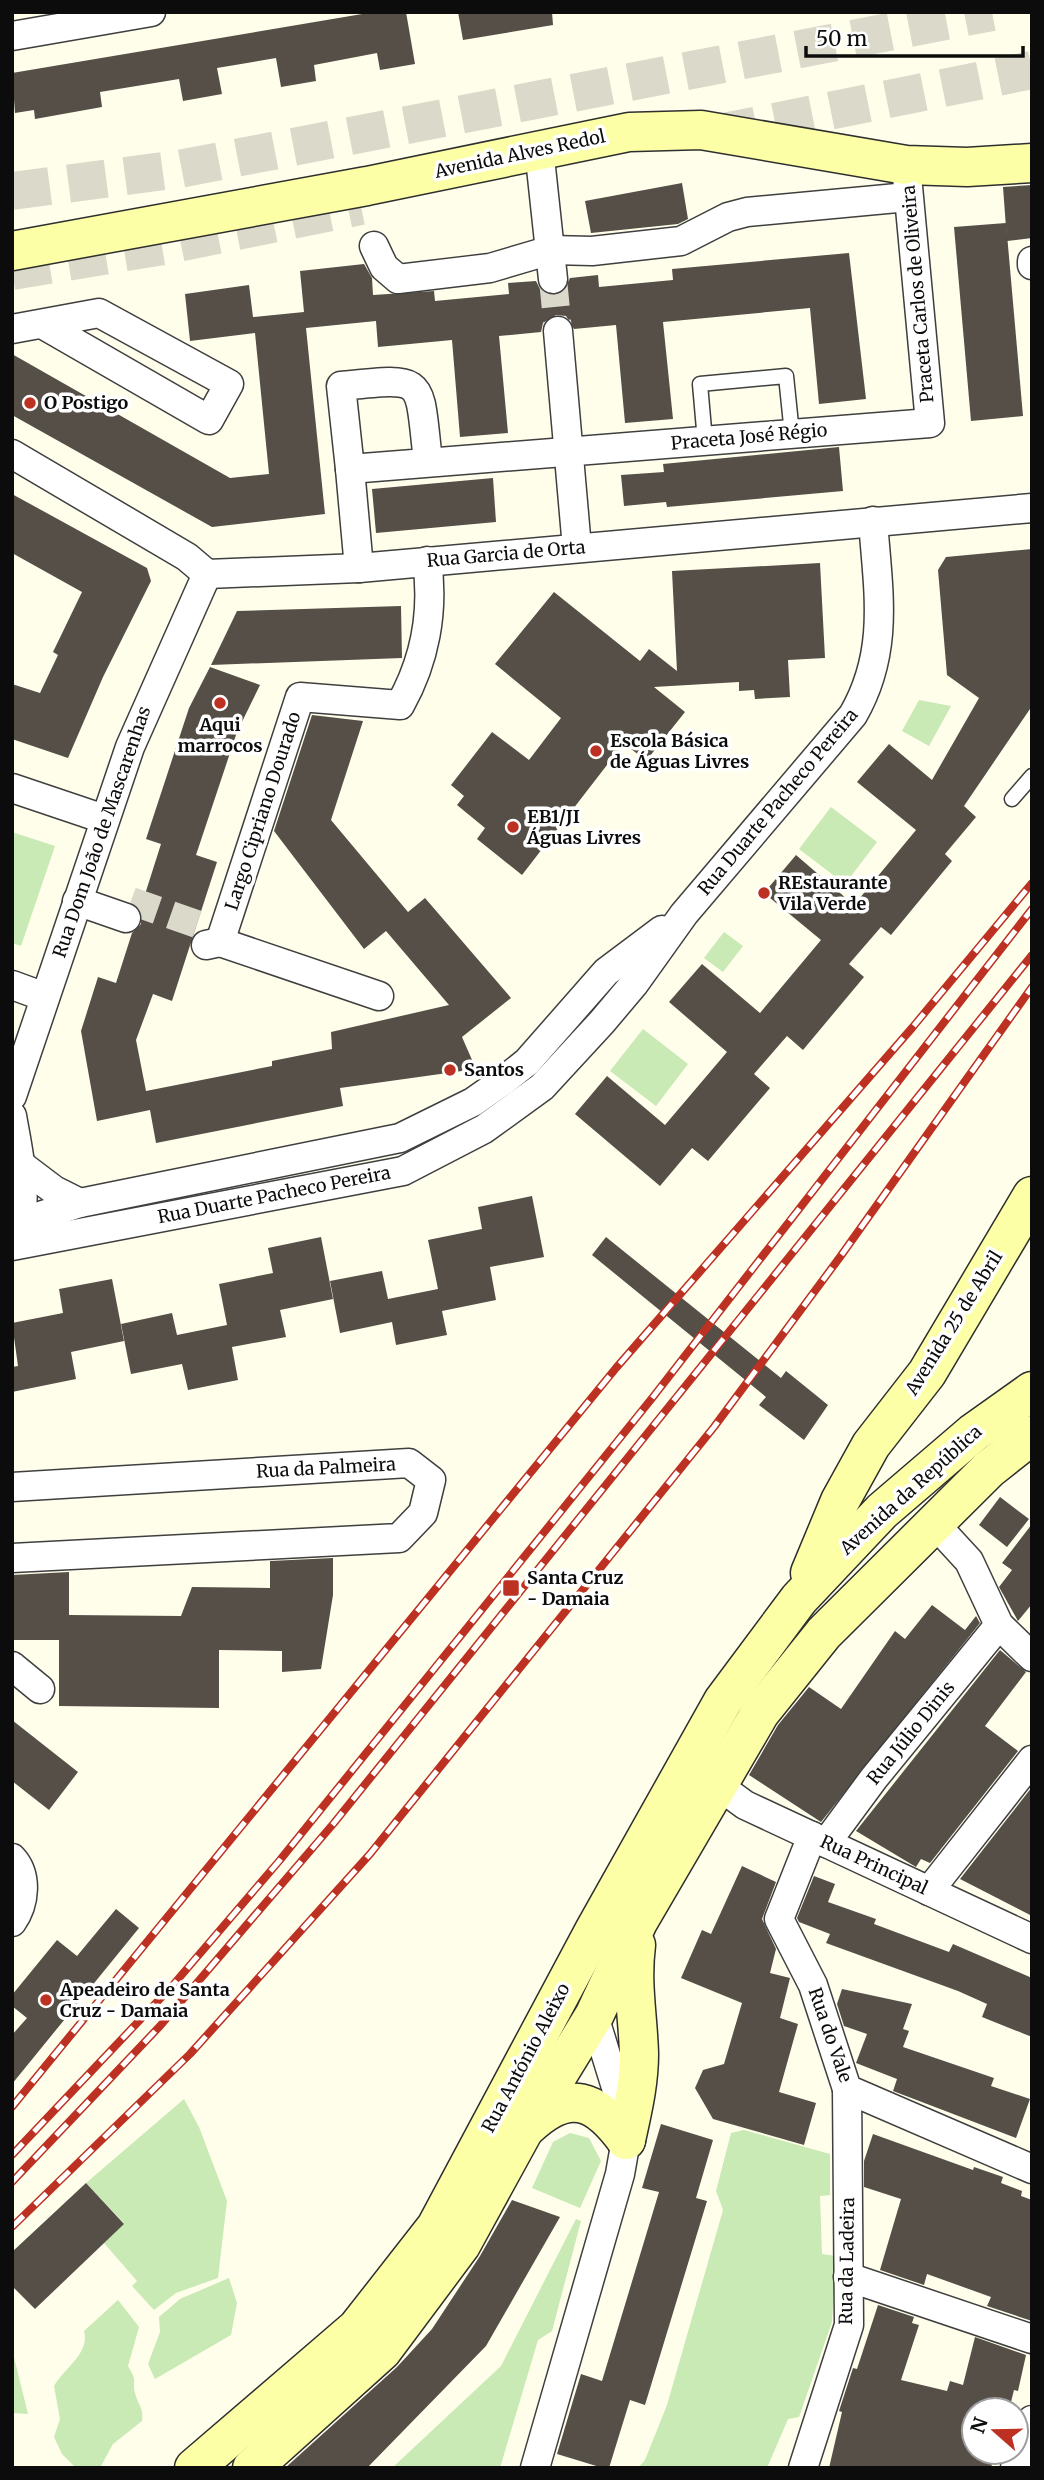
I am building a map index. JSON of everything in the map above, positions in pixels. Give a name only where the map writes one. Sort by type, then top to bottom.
[{"type":"street","points":[[12,36],[151,12]]},
{"type":"street","name":"Avenida Alves Redol","points":[[12,251],[342,191],[629,132],[701,130],[907,181],[967,167],[1032,163]]},
{"type":"street","points":[[540,149],[553,279]]},
{"type":"street","points":[[374,246],[384,267],[398,279],[490,268],[551,250],[592,251],[681,241],[728,217],[907,181]]},
{"type":"street","name":"Praceta Carlos de Oliveira","points":[[907,181],[930,423]]},
{"type":"street","points":[[12,329],[44,326],[90,314],[110,316],[229,384],[209,420],[44,326]]},
{"type":"street","points":[[558,331],[577,548]]},
{"type":"street","points":[[359,568],[341,386],[399,380],[411,384],[420,395],[428,461]]},
{"type":"street","name":"Praceta José Régio","points":[[350,469],[930,423]]},
{"type":"street","points":[[12,454],[187,557],[206,574]]},
{"type":"street","name":"Rua Garcia de Orta","points":[[206,574],[359,568],[1032,508]]},
{"type":"street","name":"Rua Duarte Pacheco Pereira","points":[[15,1234],[403,1171],[484,1129],[542,1087],[634,984],[684,914],[841,730],[864,695],[878,652],[880,622],[873,521]]},
{"type":"street","name":"Largo Cipriano Dourado","points":[[379,996],[212,939],[300,697],[400,705],[415,679],[422,655],[430,596],[427,562]]},
{"type":"street","name":"Rua Dom João de Mascarenhas","points":[[12,1096],[104,819],[155,685],[206,574]]},
{"type":"street","points":[[12,788],[104,819]]},
{"type":"street","points":[[80,893],[129,910]]},
{"type":"street","name":"Rua Duarte Pacheco Pereira","points":[[15,1234],[80,1203],[400,1138],[473,1102],[503,1081],[527,1062],[606,972],[684,914]]},
{"type":"street","points":[[12,985],[45,996]]},
{"type":"street","points":[[12,1116],[20,1165],[15,1234]]},
{"type":"street","points":[[20,1165],[54,1190],[80,1203]]},
{"type":"street","name":"Avenida 25 de Abril","points":[[799,1599],[851,1480],[871,1445],[927,1373],[1032,1196]]},
{"type":"street","points":[[824,1633],[860,1572],[882,1511],[893,1461],[927,1373]]},
{"type":"street","name":"Avenida da República","points":[[799,1599],[882,1511],[973,1433],[1032,1391]]},
{"type":"street","points":[[824,1633],[989,1469],[1032,1435]]},
{"type":"street","name":"Rua da Palmeira","points":[[12,1487],[409,1464],[431,1480],[423,1513],[399,1538],[12,1558]]},
{"type":"street","points":[[934,1522],[970,1561],[999,1625],[1032,1657]]},
{"type":"street","name":"Rua António Aleixo","points":[[194,2468],[357,2328],[436,2227],[594,1931],[723,1700],[799,1599]]},
{"type":"street","name":"Rua Júlio Dinis","points":[[819,1840],[874,1778],[999,1625]]},
{"type":"street","name":"Rua António Aleixo","points":[[252,2468],[382,2351],[461,2245],[524,2130],[594,2016],[638,1923],[760,1713],[824,1633]]},
{"type":"street","points":[[12,1666],[40,1689]]},
{"type":"street","points":[[929,1891],[1032,1760]]},
{"type":"street","name":"Rua Principal","points":[[719,1786],[745,1805],[1032,1939]]},
{"type":"street","name":"Rua do Vale","points":[[819,1840],[779,1919],[813,1985],[847,2089],[1032,2169]]},
{"type":"street","points":[[12,1858],[21,1874],[23,1889],[18,1914],[12,1922]]},
{"type":"street","points":[[536,2468],[620,2174],[637,2088],[638,2030],[632,1979],[638,1923]]},
{"type":"street","points":[[594,1931],[590,1970],[594,2016],[619,2097],[626,2140]]},
{"type":"street","name":"Rua da Ladeira","points":[[803,2468],[849,2325],[847,2089]]},
{"type":"street","points":[[524,2130],[542,2113],[558,2105],[578,2102],[598,2108],[626,2140]]},
{"type":"street","points":[[848,2277],[1032,2339]]},
{"type":"street","points":[[1015,2468],[1032,2420]]},
{"type":"lane","points":[[705,441],[700,384],[786,376],[792,434]]},
{"type":"lane","points":[[1012,799],[1032,776]]},
{"type":"green space","points":[[919,700],[951,706],[929,746],[902,731]]},
{"type":"green space","points":[[831,807],[877,842],[845,884],[799,849]]},
{"type":"green space","points":[[12,832],[55,846],[21,946],[12,943]]},
{"type":"green space","points":[[724,932],[743,946],[723,972],[704,958]]},
{"type":"green space","points":[[643,1029],[688,1064],[656,1106],[610,1071]]},
{"type":"green space","points":[[184,2099],[199,2127],[227,2201],[218,2278],[176,2293],[154,2310],[132,2286],[137,2281],[104,2243],[124,2223],[86,2183]]},
{"type":"green space","points":[[744,2130],[830,2154],[830,2195],[820,2196],[822,2254],[836,2256],[832,2322],[799,2417],[788,2419],[767,2468],[638,2468],[645,2460],[667,2405],[723,2210],[716,2191],[731,2133]]},
{"type":"green space","points":[[570,2133],[589,2138],[601,2161],[580,2208],[532,2188],[553,2142]]},
{"type":"green space","points":[[576,2219],[581,2221],[552,2331],[538,2340],[500,2468],[392,2468],[501,2366]]},
{"type":"green space","points":[[229,2278],[237,2303],[231,2335],[155,2379],[148,2364],[160,2332],[159,2317],[180,2299]]},
{"type":"green space","points":[[118,2300],[139,2327],[128,2366],[134,2378],[142,2421],[113,2444],[101,2466],[76,2468],[62,2454],[54,2437],[60,2419],[54,2386],[80,2354],[85,2339],[84,2331]]},
{"type":"green space","points":[[12,2349],[28,2414],[12,2413]]},
{"type":"building","points":[[374,12],[406,12],[415,64],[380,70],[377,53],[314,65],[316,81],[281,87],[276,58],[217,68],[222,94],[183,101],[179,79],[100,92],[102,107],[35,119],[34,110],[15,113],[12,73]]},
{"type":"building","points":[[458,12],[552,12],[553,25],[463,40]]},
{"type":"building","points":[[682,183],[688,219],[678,224],[591,233],[585,201]]},
{"type":"building","points":[[1032,185],[1032,238],[1007,241],[1003,187]]},
{"type":"building","points":[[1006,223],[1023,416],[971,421],[954,227]]},
{"type":"building","points":[[849,253],[866,399],[819,404],[810,308],[663,322],[673,419],[625,423],[616,325],[574,329],[566,316],[556,315],[543,323],[541,332],[499,336],[508,433],[460,437],[452,340],[378,347],[376,321],[306,328],[325,514],[212,527],[12,415],[12,354],[230,478],[269,474],[255,333],[190,341],[185,294],[249,285],[253,317],[304,312],[300,271],[364,264],[372,278],[373,295],[434,291],[435,301],[509,294],[508,283],[536,281],[540,289],[554,296],[563,292],[570,278],[598,275],[599,287],[673,280],[672,269]]},
{"type":"building","points":[[839,447],[843,491],[667,507],[666,502],[624,506],[621,475],[664,472],[663,464]]},
{"type":"building","points":[[493,478],[496,522],[376,533],[372,489]]},
{"type":"building","points":[[12,494],[147,568],[151,581],[103,677],[68,758],[12,739],[12,684],[40,693],[58,655],[53,652],[82,592],[12,553]]},
{"type":"building","points":[[1032,549],[1032,706],[964,806],[976,817],[945,854],[952,861],[891,935],[881,927],[849,964],[864,977],[803,1050],[787,1036],[754,1074],[770,1088],[708,1161],[692,1148],[660,1186],[575,1114],[607,1076],[665,1125],[727,1052],[669,1002],[702,964],[760,1013],[821,940],[764,893],[796,855],[854,905],[916,830],[857,782],[889,744],[932,780],[979,698],[947,675],[938,570],[946,557]]},
{"type":"building","points":[[820,563],[825,658],[788,660],[790,697],[755,699],[754,690],[739,691],[739,682],[654,687],[685,712],[646,761],[624,743],[522,875],[477,839],[485,828],[457,805],[464,796],[451,785],[492,732],[529,760],[561,718],[495,664],[554,592],[640,661],[649,649],[677,671],[672,571]]},
{"type":"building","points":[[401,606],[402,658],[211,665],[237,611]]},
{"type":"building","points":[[210,667],[260,685],[237,732],[196,855],[217,862],[172,1001],[153,994],[136,1040],[146,1091],[272,1066],[272,1061],[332,1049],[331,1032],[449,1005],[386,931],[364,949],[274,831],[312,715],[363,721],[331,820],[408,912],[425,898],[511,998],[462,1037],[476,1069],[340,1088],[343,1106],[156,1143],[150,1110],[97,1121],[81,1031],[98,977],[116,983],[132,933],[141,924],[140,910],[161,844],[146,839],[189,708]]},
{"type":"building","points":[[532,1196],[544,1257],[490,1267],[496,1300],[442,1311],[447,1335],[396,1345],[392,1322],[340,1333],[330,1281],[382,1271],[388,1299],[438,1289],[428,1240],[482,1229],[478,1207]]},
{"type":"building","points":[[321,1237],[333,1299],[280,1310],[286,1337],[232,1347],[238,1380],[188,1390],[182,1364],[131,1374],[121,1324],[172,1313],[177,1335],[227,1325],[219,1284],[273,1273],[268,1248]]},
{"type":"building","points":[[606,1237],[781,1378],[786,1371],[828,1405],[804,1440],[759,1405],[766,1397],[592,1255]]},
{"type":"building","points":[[112,1279],[124,1341],[71,1352],[76,1379],[12,1392],[12,1367],[18,1366],[12,1323],[63,1313],[59,1289]]},
{"type":"building","points":[[1000,1497],[1029,1519],[1007,1547],[979,1525]]},
{"type":"building","points":[[1032,1524],[1032,1604],[1018,1621],[999,1587],[1012,1570],[1002,1563]]},
{"type":"building","points":[[333,1558],[333,1595],[321,1669],[282,1672],[282,1651],[219,1650],[219,1708],[59,1706],[59,1640],[12,1640],[12,1575],[69,1572],[69,1615],[181,1616],[192,1587],[270,1588],[270,1561]]},
{"type":"building","points":[[932,1605],[965,1630],[976,1616],[980,1623],[821,1822],[749,1775],[778,1725],[809,1687],[841,1709],[895,1631],[905,1639]]},
{"type":"building","points":[[1000,1650],[1026,1672],[985,1726],[1018,1751],[930,1863],[921,1859],[916,1867],[856,1831]]},
{"type":"building","points":[[12,1720],[78,1772],[49,1810],[12,1781]]},
{"type":"building","points":[[1032,1787],[1032,1916],[960,1879]]},
{"type":"building","points":[[742,1866],[776,1882],[762,1919],[776,1949],[770,1973],[790,1978],[780,2018],[798,2024],[779,2092],[816,2103],[804,2145],[713,2119],[695,2088],[703,2070],[724,2064],[742,2003],[681,1978],[702,1930],[711,1934]]},
{"type":"building","points":[[814,1876],[835,1884],[828,1902],[876,1919],[874,1924],[949,1952],[953,1944],[1032,1978],[1032,2037],[982,2017],[987,2004],[826,1943],[830,1934],[799,1922],[797,1918]]},
{"type":"building","name":"Apeadeiro de Santa Cruz - Damaia","points":[[116,1909],[139,1928],[12,2084],[12,2035],[27,2018],[12,2006],[12,1995],[57,1940],[77,1956]]},
{"type":"building","points":[[842,1989],[912,2004],[903,2029],[909,2031],[903,2047],[994,2078],[991,2086],[1030,2099],[1016,2138],[893,2091],[897,2079],[856,2063],[867,2034],[844,2026],[837,2004]]},
{"type":"building","points":[[661,2124],[713,2140],[696,2198],[707,2201],[645,2405],[630,2400],[609,2468],[603,2468],[557,2454],[581,2374],[602,2381],[659,2192],[642,2188]]},
{"type":"building","points":[[873,2134],[973,2170],[974,2167],[1003,2177],[1001,2183],[1022,2191],[1021,2196],[1032,2200],[1032,2321],[987,2306],[991,2297],[927,2274],[924,2285],[880,2270],[901,2199],[864,2187],[864,2161]]},
{"type":"building","points":[[86,2183],[124,2224],[35,2309],[12,2286],[12,2252]]},
{"type":"building","points":[[512,2200],[560,2217],[486,2346],[367,2468],[285,2468],[397,2367],[432,2329],[480,2256]]},
{"type":"building","points":[[878,2305],[914,2317],[912,2323],[919,2325],[901,2380],[947,2391],[950,2381],[963,2385],[975,2337],[1026,2355],[1018,2391],[1014,2390],[1012,2396],[960,2396],[960,2466],[991,2468],[829,2468],[842,2412],[839,2411],[853,2368],[857,2369]]},
{"type":"tunnel","points":[[12,191],[179,169],[992,12]]},
{"type":"tunnel","points":[[719,133],[1032,70]]},
{"type":"tunnel","points":[[12,271],[163,246],[361,206]]},
{"type":"tunnel","points":[[553,279],[558,331]]},
{"type":"tunnel","points":[[131,901],[211,929]]},
{"type":"railway","points":[[12,2107],[616,1368],[912,1028],[1032,883]]},
{"type":"railway","points":[[12,2155],[173,1985],[280,1860],[653,1397],[1032,909]]},
{"type":"railway","points":[[12,2182],[160,2026],[334,1823],[1032,955]]},
{"type":"railway","points":[[12,2227],[190,2054],[370,1854],[714,1427],[840,1257],[1032,987]]},
{"type":"place","name":"O Postigo","points":[[30,403]]},
{"type":"place","name":"Aqui marrocos","points":[[220,703]]},
{"type":"place","name":"Escola Básica de Águas Livres","points":[[596,751]]},
{"type":"place","name":"EB1/JI Águas Livres","points":[[513,827]]},
{"type":"place","name":"REstaurante Vila Verde","points":[[764,893]]},
{"type":"place","name":"Santos","points":[[450,1070]]},
{"type":"place","name":"Santa Cruz - Damaia","points":[[511,1588]]},
{"type":"place","name":"Apeadeiro de Santa Cruz - Damaia","points":[[46,2000]]}]
